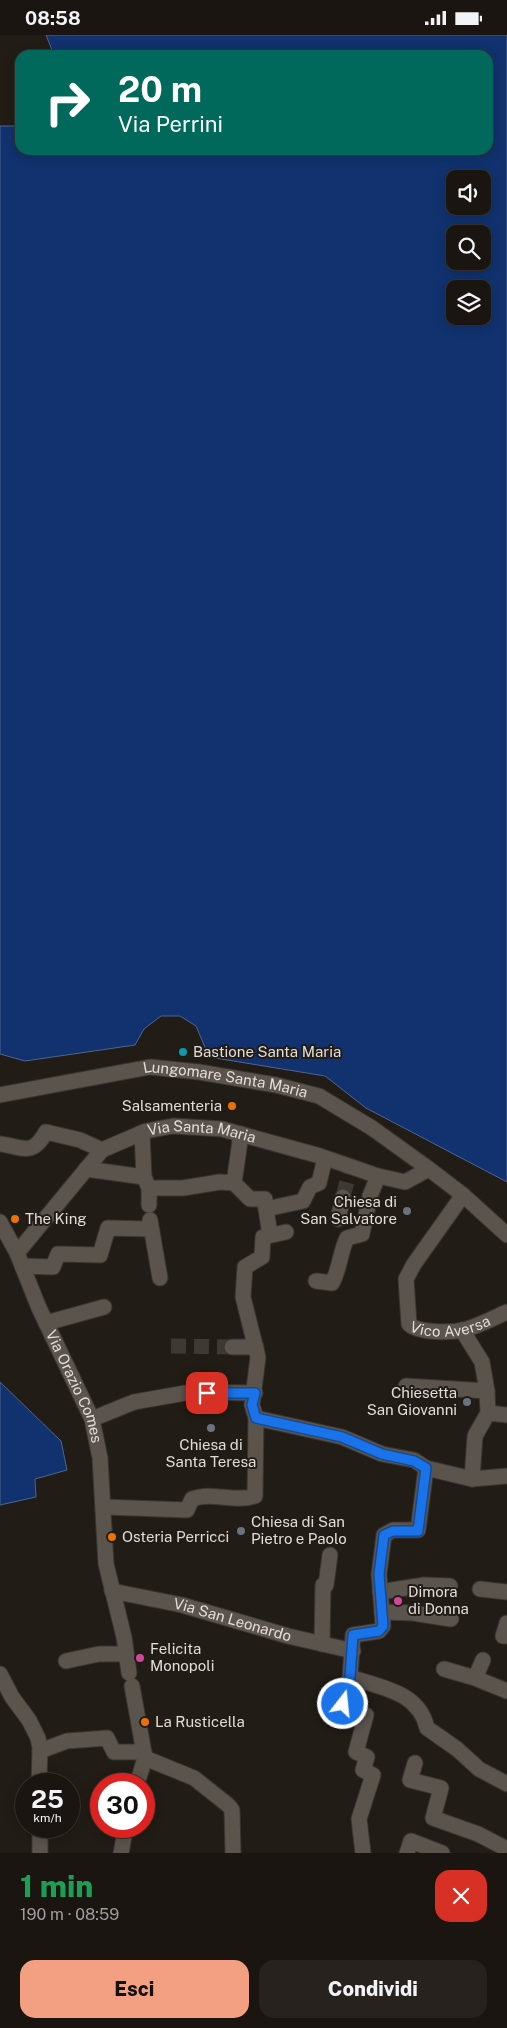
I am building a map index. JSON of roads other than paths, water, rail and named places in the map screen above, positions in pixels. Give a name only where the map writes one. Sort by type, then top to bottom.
[{"type":"street","name":"Lungomare Santa Maria","points":[[0,1095],[150,1067],[199,1072],[276,1085],[319,1096],[372,1128],[429,1169],[463,1195],[507,1235]]},
{"type":"street","name":"Via Santa Maria","points":[[19,1259],[102,1149],[142,1133],[173,1126],[222,1129],[324,1157],[378,1176],[405,1182],[429,1169]]},
{"type":"street","points":[[0,1144],[31,1149],[37,1147],[44,1129],[102,1149]]},
{"type":"street","points":[[142,1133],[149,1205]]},
{"type":"street","points":[[234,1183],[241,1134]]},
{"type":"street","points":[[266,1209],[303,1201],[310,1187],[319,1183],[324,1157]]},
{"type":"street","points":[[86,1169],[147,1183],[182,1188],[220,1182],[234,1183],[250,1199],[265,1199],[270,1235]]},
{"type":"street","points":[[316,1281],[332,1283],[338,1273],[347,1238],[362,1234],[370,1196],[378,1176]]},
{"type":"street","name":"Vico Aversa","points":[[463,1195],[414,1264],[406,1279],[409,1324],[413,1328],[422,1331],[462,1330],[507,1312]]},
{"type":"street","points":[[338,1219],[344,1197]]},
{"type":"street","name":"Via Orazio Comes","points":[[0,1222],[19,1259],[46,1323],[92,1419],[100,1458],[106,1564],[126,1654],[145,1755]]},
{"type":"street","points":[[19,1259],[53,1267],[58,1254],[100,1255],[108,1228],[150,1225],[160,1278]]},
{"type":"street","points":[[104,1507],[187,1510],[192,1499],[201,1496],[247,1499],[255,1496],[256,1418],[252,1405],[258,1357],[243,1297],[245,1267],[262,1257],[263,1237],[286,1232]]},
{"type":"street","points":[[46,1323],[104,1307]]},
{"type":"street","points":[[462,1330],[482,1362],[487,1391],[488,1413],[475,1436],[472,1479]]},
{"type":"street","points":[[232,1347],[256,1347]]},
{"type":"street","points":[[406,1386],[487,1391]]},
{"type":"street","points":[[92,1419],[134,1401],[191,1392],[255,1393]]},
{"type":"street","points":[[488,1413],[507,1415]]},
{"type":"street","points":[[256,1418],[342,1437],[382,1454],[414,1461],[426,1468],[472,1479],[507,1477]]},
{"type":"street","points":[[363,1853],[359,1819],[373,1775],[363,1770],[367,1757],[356,1752],[366,1715],[343,1704],[350,1677],[353,1635],[379,1631],[383,1626],[379,1574],[384,1535],[393,1531],[418,1531],[426,1468]]},
{"type":"street","points":[[322,1644],[323,1585],[326,1585],[330,1555]]},
{"type":"street","points":[[380,1592],[424,1585],[450,1586]]},
{"type":"street","points":[[480,1589],[507,1591]]},
{"type":"street","name":"Via San Leonardo","points":[[112,1591],[182,1605],[353,1651]]},
{"type":"street","points":[[382,1612],[414,1613],[451,1619]]},
{"type":"street","points":[[507,1623],[503,1636],[507,1636]]},
{"type":"street","points":[[66,1661],[99,1653],[126,1654]]},
{"type":"street","points":[[475,1678],[483,1661]]},
{"type":"street","points":[[444,1669],[475,1678],[507,1691]]},
{"type":"street","points":[[0,1674],[38,1738],[40,1751],[39,1773]]},
{"type":"street","points":[[350,1677],[394,1692],[415,1702],[424,1715],[427,1728],[457,1749],[479,1769],[507,1784]]},
{"type":"street","points":[[40,1751],[67,1741],[107,1738],[114,1752],[145,1755],[194,1778],[232,1810],[233,1853]]},
{"type":"street","points":[[140,1773],[145,1755]]},
{"type":"street","points":[[415,1763],[410,1780],[442,1787],[433,1818],[478,1834],[507,1849]]},
{"type":"street","points":[[40,1838],[40,1853]]},
{"type":"street","points":[[121,1853],[124,1838]]},
{"type":"street","points":[[408,1853],[411,1841],[439,1852]]},
{"type":"water","points":[[46,35],[507,35],[507,1182],[366,1108],[325,1076],[209,1057],[196,1026],[180,1016],[161,1016],[144,1029],[135,1045],[25,1061],[0,1054],[0,126],[15,126],[15,155],[493,155],[493,50],[52,50]]},
{"type":"water","points":[[0,1382],[61,1441],[67,1470],[35,1479],[36,1497],[0,1505]]},
{"type":"tunnel","points":[[343,1197],[351,1166]]},
{"type":"tunnel","points":[[171,1346],[232,1347]]},
{"type":"place","name":"Bastione Santa Maria","points":[[183,1052]]},
{"type":"place","name":"Salsamenteria","points":[[232,1106]]},
{"type":"place","name":"Chiesa di San Salvatore","points":[[407,1211]]},
{"type":"place","name":"The King","points":[[15,1219]]},
{"type":"place","name":"Chiesetta San Giovanni","points":[[467,1402]]},
{"type":"place","name":"Chiesa di Santa Teresa","points":[[211,1428]]},
{"type":"place","name":"Chiesa di San Pietro e Paolo","points":[[241,1531]]},
{"type":"place","name":"Osteria Perricci","points":[[112,1537]]},
{"type":"place","name":"Dimora di Donna","points":[[398,1601]]},
{"type":"place","name":"Felicita Monopoli","points":[[140,1658]]},
{"type":"place","name":"La Rusticella","points":[[145,1722]]}]
